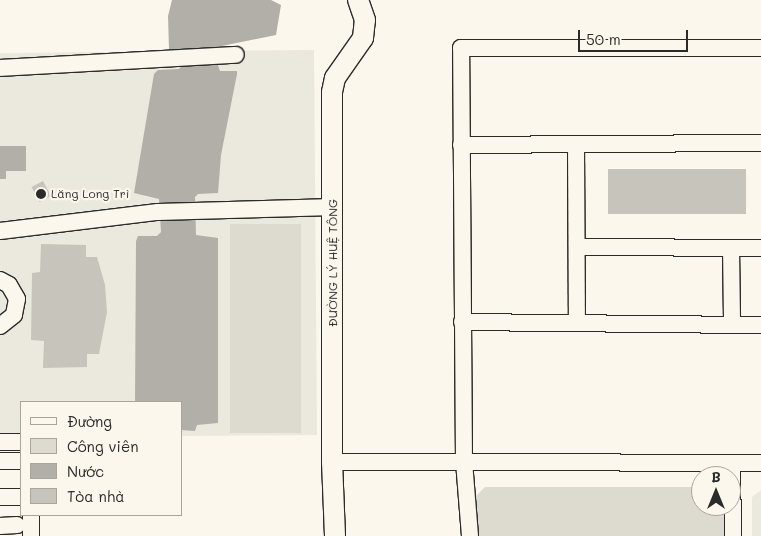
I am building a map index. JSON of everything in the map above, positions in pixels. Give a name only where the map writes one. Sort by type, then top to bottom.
[{"type":"main road","name":"ĐƯỜNG LÝ HUỆ TÔNG","points":[[335,536],[332,462],[334,207],[332,92],[335,78],[363,38],[365,20],[358,0]]},
{"type":"street","points":[[470,536],[464,461],[460,48],[761,48]]},
{"type":"street","points":[[0,68],[236,55]]},
{"type":"street","points":[[462,145],[761,144]]},
{"type":"street","points":[[576,145],[577,323]]},
{"type":"street","points":[[0,231],[158,212],[334,207]]},
{"type":"street","points":[[577,247],[761,248]]},
{"type":"street","points":[[731,248],[732,324]]},
{"type":"street","points":[[0,280],[14,291],[17,308],[9,322],[0,326]]},
{"type":"street","points":[[462,322],[761,325]]},
{"type":"street","points":[[0,442],[20,442]]},
{"type":"street","points":[[0,461],[20,460]]},
{"type":"street","points":[[332,462],[761,463]]},
{"type":"street","points":[[732,463],[733,536]]},
{"type":"street","points":[[0,497],[20,497]]},
{"type":"street","points":[[32,516],[32,536]]},
{"type":"street","points":[[0,526],[17,525]]},
{"type":"shaded area","points":[[314,50],[317,435],[182,436],[182,401],[20,401],[20,437],[0,437],[0,53]]},
{"type":"shaded area","points":[[761,490],[761,536],[752,536],[752,497]]},
{"type":"green space","points":[[230,224],[301,224],[301,433],[230,433]]},
{"type":"green space","points":[[485,487],[691,487],[691,516],[726,516],[726,536],[478,536],[474,498]]},
{"type":"water","points":[[172,0],[271,0],[281,5],[276,35],[212,48],[220,71],[237,71],[237,74],[221,155],[218,193],[198,194],[195,197],[196,235],[218,238],[218,423],[197,425],[195,431],[182,430],[182,401],[135,401],[136,241],[138,236],[157,236],[161,232],[159,199],[134,193],[154,74],[158,70],[179,69],[183,64],[178,50],[169,49],[168,16]]},
{"type":"water","points":[[0,146],[26,146],[26,171],[6,171],[6,179],[0,179]]},
{"type":"building","points":[[608,169],[746,169],[746,214],[608,214]]},
{"type":"building","points":[[43,181],[51,196],[40,202],[32,187]]},
{"type":"building","points":[[41,244],[86,245],[86,257],[97,257],[105,285],[107,312],[99,354],[87,354],[87,367],[43,368],[44,341],[31,340],[32,273],[40,272]]},
{"type":"place","name":"Lăng Long Trì","points":[[41,194]]}]
